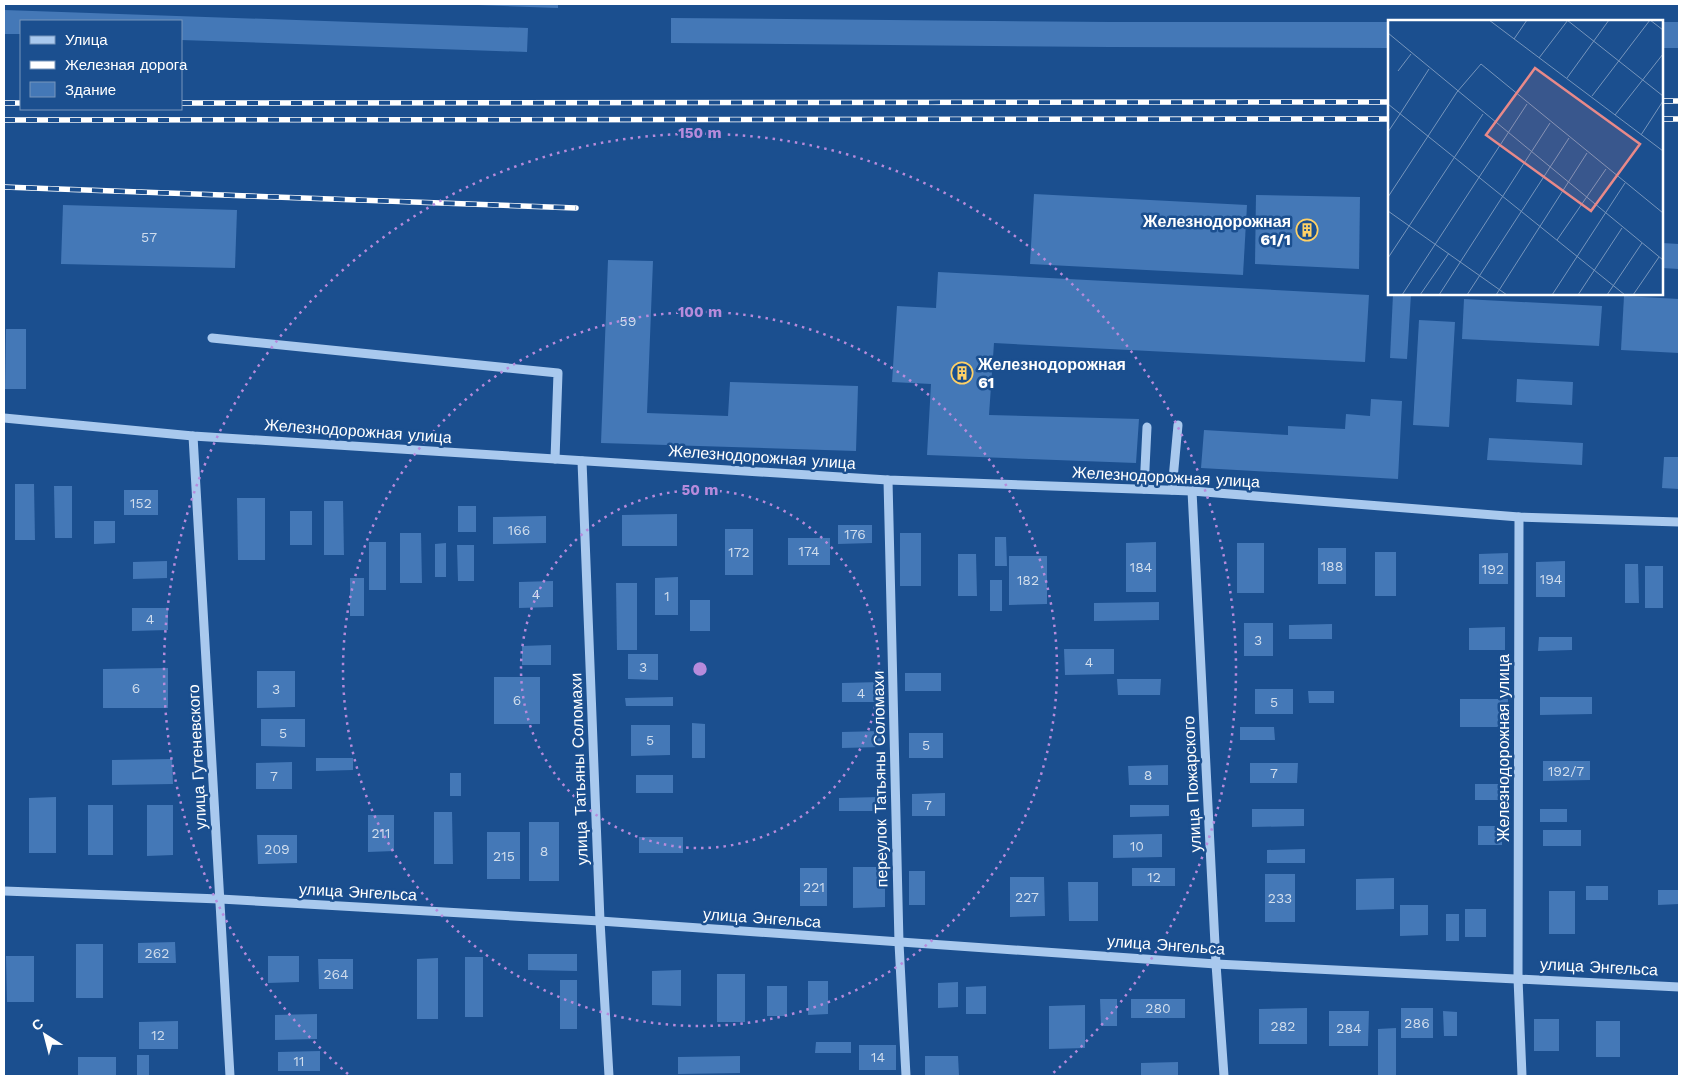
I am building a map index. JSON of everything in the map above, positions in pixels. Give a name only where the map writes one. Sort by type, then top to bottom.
[{"type":"street","points":[[212,338],[558,373],[555,459]]},
{"type":"street","name":"Железнодорожная улица","points":[[4,418],[193,436],[888,480],[1192,491],[1519,518],[1679,522]]},
{"type":"street","points":[[1172,490],[1178,425]]},
{"type":"street","points":[[1144,489],[1147,426]]},
{"type":"street","name":"улица Гутеневского","points":[[193,436],[230,1076]]},
{"type":"street","name":"улица Татьяны Соломахи","points":[[582,460],[600,921],[609,1076]]},
{"type":"street","name":"переулок Татьяны Соломахи","points":[[888,480],[899,943],[906,1076]]},
{"type":"street","name":"улица Пожарского","points":[[1192,491],[1216,964],[1224,1076]]},
{"type":"street","name":"Железнодорожная улица","points":[[1518,978],[1519,518]]},
{"type":"street","name":"улица Энгельса","points":[[4,891],[220,899],[600,921],[1216,964],[1679,987]]},
{"type":"street","name":"улица Энгельса","points":[[1518,978],[1522,1076]]},
{"type":"building","points":[[558,4],[558,8],[478,5]]},
{"type":"building","points":[[4,10],[528,28],[527,52],[182,40],[182,20],[20,20],[20,34],[4,34]]},
{"type":"building","points":[[671,18],[1110,22],[1388,22],[1388,48],[671,43]]},
{"type":"building","points":[[1663,22],[1679,22],[1679,48],[1663,48]]},
{"type":"building","points":[[1034,194],[1247,205],[1243,275],[1030,264]]},
{"type":"building","name":"Железнодорожная 61/1","points":[[1256,195],[1360,197],[1359,269],[1255,264]]},
{"type":"building","points":[[63,205],[237,210],[235,268],[61,264]]},
{"type":"building","points":[[1663,243],[1679,244],[1679,269],[1663,268]]},
{"type":"building","points":[[608,260],[653,261],[647,413],[728,416],[730,382],[858,386],[856,451],[601,443]]},
{"type":"building","name":"Железнодорожная 61","points":[[938,272],[1369,295],[1365,362],[994,343],[989,415],[1139,419],[1136,463],[927,455],[931,384],[892,382],[897,306],[936,308]]},
{"type":"building","points":[[1393,295],[1411,295],[1407,359],[1390,358]]},
{"type":"building","points":[[1624,296],[1679,299],[1679,353],[1621,350]]},
{"type":"building","points":[[1464,299],[1602,306],[1599,346],[1462,339]]},
{"type":"building","points":[[1419,320],[1455,322],[1449,427],[1413,425]]},
{"type":"building","points":[[6,329],[26,329],[26,389],[5,389]]},
{"type":"building","points":[[1517,379],[1573,382],[1572,405],[1516,402]]},
{"type":"building","points":[[1371,399],[1402,401],[1398,479],[1201,468],[1204,430],[1288,435],[1288,426],[1345,429],[1346,414],[1370,416]]},
{"type":"building","points":[[1489,438],[1583,443],[1582,465],[1487,460]]},
{"type":"building","points":[[1664,457],[1679,457],[1679,489],[1662,488]]},
{"type":"building","points":[[15,484],[34,484],[35,540],[15,540]]},
{"type":"building","points":[[54,486],[72,486],[72,538],[55,538]]},
{"type":"building","points":[[124,490],[158,490],[158,515],[124,515]]},
{"type":"building","points":[[237,498],[265,498],[265,560],[238,560]]},
{"type":"building","points":[[324,501],[343,501],[344,555],[324,555]]},
{"type":"building","points":[[458,506],[476,506],[476,532],[458,532]]},
{"type":"building","points":[[290,511],[312,511],[312,545],[290,545]]},
{"type":"building","points":[[677,514],[677,546],[622,546],[622,515]]},
{"type":"building","points":[[546,516],[546,543],[493,544],[493,517]]},
{"type":"building","points":[[94,521],[115,521],[115,543],[94,544]]},
{"type":"building","points":[[838,525],[872,525],[872,543],[838,544]]},
{"type":"building","points":[[725,529],[753,529],[753,575],[725,575]]},
{"type":"building","points":[[400,533],[421,533],[422,583],[400,583]]},
{"type":"building","points":[[900,533],[921,533],[921,586],[900,586]]},
{"type":"building","points":[[995,537],[1006,537],[1007,566],[995,566]]},
{"type":"building","points":[[788,538],[830,538],[830,565],[788,565]]},
{"type":"building","points":[[369,542],[386,542],[386,590],[369,590]]},
{"type":"building","points":[[1156,542],[1156,592],[1126,592],[1126,543]]},
{"type":"building","points":[[446,543],[446,577],[435,577],[435,544]]},
{"type":"building","points":[[1237,543],[1264,543],[1264,593],[1237,593]]},
{"type":"building","points":[[457,545],[474,545],[474,581],[458,581]]},
{"type":"building","points":[[1318,548],[1346,548],[1346,584],[1318,584]]},
{"type":"building","points":[[1375,552],[1396,552],[1396,596],[1375,596]]},
{"type":"building","points":[[1508,553],[1508,584],[1479,584],[1479,554]]},
{"type":"building","points":[[958,554],[976,554],[977,596],[958,596]]},
{"type":"building","points":[[1009,556],[1047,556],[1047,604],[1009,605]]},
{"type":"building","points":[[167,561],[167,578],[133,579],[133,562]]},
{"type":"building","points":[[1565,561],[1565,597],[1536,597],[1536,562]]},
{"type":"building","points":[[1625,564],[1638,564],[1639,603],[1625,603]]},
{"type":"building","points":[[1645,566],[1663,566],[1663,608],[1645,608]]},
{"type":"building","points":[[678,577],[678,615],[655,615],[655,578]]},
{"type":"building","points":[[350,578],[364,578],[364,616],[350,616]]},
{"type":"building","points":[[990,580],[1002,580],[1002,611],[990,611]]},
{"type":"building","points":[[553,581],[553,607],[519,608],[519,582]]},
{"type":"building","points":[[616,583],[637,583],[637,650],[617,650]]},
{"type":"building","points":[[690,600],[710,600],[710,631],[690,631]]},
{"type":"building","points":[[1159,602],[1159,620],[1094,621],[1094,603]]},
{"type":"building","points":[[132,608],[168,608],[168,630],[132,631]]},
{"type":"building","points":[[1244,623],[1273,623],[1273,656],[1244,656]]},
{"type":"building","points":[[1332,624],[1332,639],[1289,639],[1289,625]]},
{"type":"building","points":[[1505,627],[1505,650],[1469,650],[1469,628]]},
{"type":"building","points":[[1539,637],[1572,637],[1572,650],[1538,651]]},
{"type":"building","points":[[551,645],[551,665],[522,665],[522,646]]},
{"type":"building","points":[[1064,649],[1114,649],[1114,674],[1065,675]]},
{"type":"building","points":[[628,654],[658,654],[658,680],[628,679]]},
{"type":"building","points":[[168,668],[168,708],[103,708],[103,669]]},
{"type":"building","points":[[257,671],[295,671],[295,707],[257,708]]},
{"type":"building","points":[[905,673],[941,673],[941,691],[905,691]]},
{"type":"building","points":[[494,677],[540,677],[540,724],[494,724]]},
{"type":"building","points":[[1117,679],[1161,679],[1160,695],[1118,695]]},
{"type":"building","points":[[880,682],[880,702],[842,702],[842,683]]},
{"type":"building","points":[[1255,689],[1293,689],[1293,714],[1255,714]]},
{"type":"building","points":[[1308,691],[1334,691],[1334,703],[1309,703]]},
{"type":"building","points":[[673,697],[673,706],[626,706],[625,698]]},
{"type":"building","points":[[1540,697],[1592,697],[1592,714],[1540,715]]},
{"type":"building","points":[[1460,699],[1508,699],[1508,727],[1460,727]]},
{"type":"building","points":[[261,719],[305,719],[305,747],[261,746]]},
{"type":"building","points":[[692,723],[705,724],[705,758],[692,758]]},
{"type":"building","points":[[631,725],[670,725],[670,755],[631,756]]},
{"type":"building","points":[[1240,727],[1274,727],[1275,740],[1240,740]]},
{"type":"building","points":[[881,731],[881,747],[842,748],[842,732]]},
{"type":"building","points":[[909,733],[943,733],[943,758],[909,758]]},
{"type":"building","points":[[316,758],[353,758],[353,770],[316,771]]},
{"type":"building","points":[[172,759],[173,784],[112,785],[112,760]]},
{"type":"building","points":[[1543,761],[1590,761],[1590,780],[1543,781]]},
{"type":"building","points":[[292,762],[292,789],[256,789],[256,763]]},
{"type":"building","points":[[1250,763],[1298,763],[1297,783],[1250,783]]},
{"type":"building","points":[[1168,765],[1168,785],[1129,785],[1128,766]]},
{"type":"building","points":[[450,773],[461,773],[461,796],[450,796]]},
{"type":"building","points":[[636,775],[673,775],[673,793],[636,793]]},
{"type":"building","points":[[1475,784],[1502,784],[1502,800],[1475,800]]},
{"type":"building","points":[[945,793],[945,816],[912,816],[912,794]]},
{"type":"building","points":[[56,797],[56,853],[29,853],[29,798]]},
{"type":"building","points":[[881,797],[881,811],[839,811],[839,798]]},
{"type":"building","points":[[88,805],[113,805],[113,855],[88,855]]},
{"type":"building","points":[[147,805],[173,805],[173,855],[147,856]]},
{"type":"building","points":[[1130,805],[1169,805],[1169,816],[1130,817]]},
{"type":"building","points":[[1252,809],[1304,809],[1304,826],[1252,827]]},
{"type":"building","points":[[1540,809],[1567,809],[1567,822],[1540,822]]},
{"type":"building","points":[[434,812],[452,812],[453,864],[434,864]]},
{"type":"building","points":[[368,815],[394,815],[394,851],[368,852]]},
{"type":"building","points":[[529,822],[559,822],[559,881],[529,881]]},
{"type":"building","points":[[1478,826],[1502,826],[1502,845],[1478,845]]},
{"type":"building","points":[[1543,830],[1581,830],[1581,846],[1543,846]]},
{"type":"building","points":[[487,832],[520,832],[520,879],[487,879]]},
{"type":"building","points":[[1162,834],[1162,857],[1113,858],[1113,835]]},
{"type":"building","points":[[257,835],[297,835],[297,863],[258,864]]},
{"type":"building","points":[[639,837],[683,837],[683,853],[639,853]]},
{"type":"building","points":[[1305,849],[1305,863],[1267,863],[1267,850]]},
{"type":"building","points":[[853,867],[885,867],[885,907],[853,908]]},
{"type":"building","points":[[800,868],[827,868],[827,906],[800,906]]},
{"type":"building","points":[[1132,868],[1175,868],[1175,886],[1132,886]]},
{"type":"building","points":[[909,871],[925,871],[925,905],[909,905]]},
{"type":"building","points":[[1265,874],[1295,874],[1295,922],[1265,922]]},
{"type":"building","points":[[1010,877],[1044,877],[1045,916],[1010,917]]},
{"type":"building","points":[[1394,878],[1394,909],[1356,910],[1356,879]]},
{"type":"building","points":[[1068,882],[1098,882],[1098,921],[1069,921]]},
{"type":"building","points":[[1586,886],[1608,886],[1608,900],[1586,900]]},
{"type":"building","points":[[1658,890],[1679,890],[1679,904],[1658,905]]},
{"type":"building","points":[[1549,891],[1575,891],[1575,934],[1549,934]]},
{"type":"building","points":[[1400,905],[1428,905],[1428,935],[1400,936]]},
{"type":"building","points":[[1465,909],[1486,909],[1486,937],[1465,937]]},
{"type":"building","points":[[1446,914],[1459,914],[1459,941],[1446,941]]},
{"type":"building","points":[[175,942],[176,963],[138,963],[138,943]]},
{"type":"building","points":[[76,944],[103,944],[103,998],[76,998]]},
{"type":"building","points":[[528,954],[577,954],[577,971],[528,970]]},
{"type":"building","points":[[6,956],[34,956],[34,1002],[7,1002]]},
{"type":"building","points":[[268,956],[299,956],[299,982],[268,983]]},
{"type":"building","points":[[465,957],[483,957],[483,1017],[465,1017]]},
{"type":"building","points":[[438,958],[438,1019],[417,1019],[417,959]]},
{"type":"building","points":[[318,959],[353,959],[353,989],[319,989]]},
{"type":"building","points":[[681,970],[681,1006],[652,1005],[652,971]]},
{"type":"building","points":[[717,974],[745,974],[745,1022],[717,1022]]},
{"type":"building","points":[[560,980],[577,980],[577,1029],[560,1029]]},
{"type":"building","points":[[808,981],[828,981],[828,1014],[808,1015]]},
{"type":"building","points":[[958,982],[958,1007],[938,1008],[938,983]]},
{"type":"building","points":[[767,986],[787,986],[787,1016],[767,1016]]},
{"type":"building","points":[[986,986],[986,1014],[966,1014],[966,987]]},
{"type":"building","points":[[1100,999],[1117,999],[1117,1026],[1101,1026]]},
{"type":"building","points":[[1131,999],[1185,999],[1185,1018],[1131,1018]]},
{"type":"building","points":[[1085,1005],[1085,1048],[1049,1049],[1049,1006]]},
{"type":"building","points":[[1307,1008],[1307,1044],[1259,1044],[1259,1009]]},
{"type":"building","points":[[1401,1008],[1433,1008],[1433,1038],[1401,1038]]},
{"type":"building","points":[[1329,1011],[1369,1011],[1368,1046],[1329,1046]]},
{"type":"building","points":[[1443,1011],[1457,1012],[1457,1036],[1444,1036]]},
{"type":"building","points":[[317,1014],[317,1039],[275,1040],[275,1015]]},
{"type":"building","points":[[1534,1019],[1559,1019],[1559,1051],[1534,1051]]},
{"type":"building","points":[[178,1021],[178,1049],[139,1049],[139,1022]]},
{"type":"building","points":[[1596,1021],[1620,1021],[1620,1057],[1596,1057]]},
{"type":"building","points":[[1396,1028],[1396,1076],[1378,1076],[1378,1029]]},
{"type":"building","points":[[816,1042],[851,1042],[851,1053],[815,1053]]},
{"type":"building","points":[[859,1045],[896,1045],[896,1070],[859,1070]]},
{"type":"building","points":[[320,1051],[320,1071],[278,1071],[278,1052]]},
{"type":"building","points":[[137,1055],[149,1055],[149,1076],[137,1076]]},
{"type":"building","points":[[740,1056],[740,1073],[678,1074],[678,1057]]},
{"type":"building","points":[[925,1056],[958,1056],[959,1075],[925,1075]]},
{"type":"building","points":[[78,1057],[116,1057],[116,1076],[78,1076]]},
{"type":"building","points":[[1178,1062],[1178,1076],[1141,1076],[1141,1063]]},
{"type":"railway","points":[[1663,101],[1679,101]]},
{"type":"railway","points":[[182,103],[1388,102]]},
{"type":"railway","points":[[4,103],[20,103]]},
{"type":"railway","points":[[4,120],[1388,119]]},
{"type":"railway","points":[[1663,119],[1679,119]]},
{"type":"railway","points":[[4,187],[576,208]]},
{"type":"place","name":"Железнодорожная 61/1","points":[[1307,230]]},
{"type":"place","name":"Железнодорожная 61","points":[[962,373]]}]
